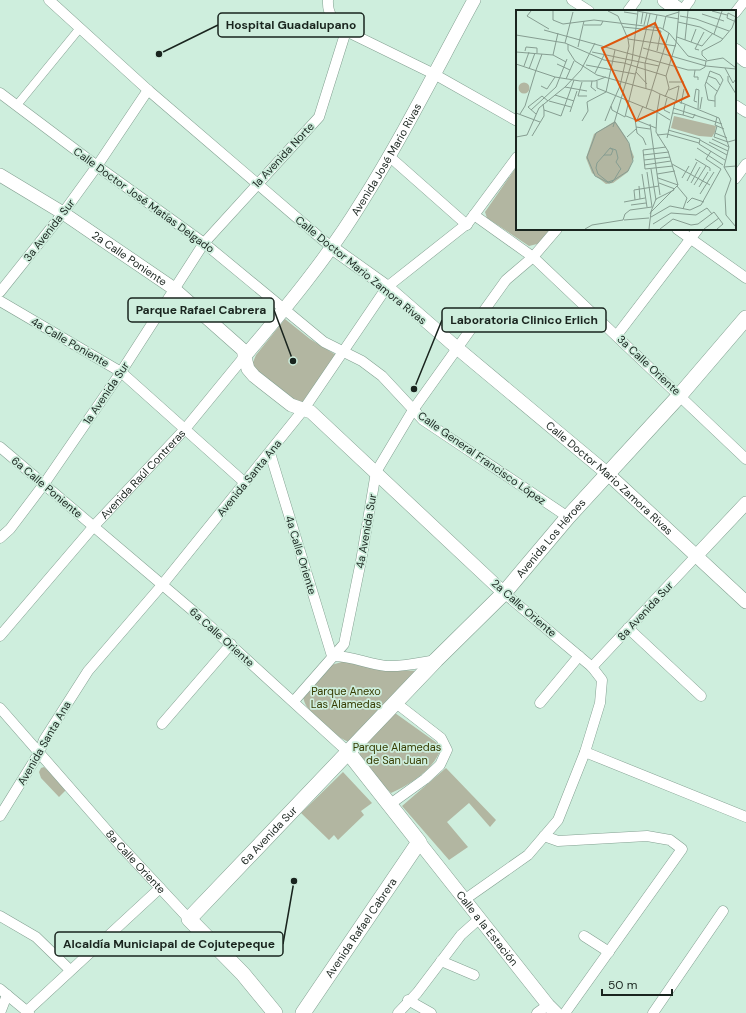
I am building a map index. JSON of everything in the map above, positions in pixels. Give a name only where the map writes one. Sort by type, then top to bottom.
[{"type":"main road","points":[[665,0],[680,10]]},
{"type":"main road","points":[[736,52],[746,60]]},
{"type":"main road","name":"Avenida Los Héroes","points":[[348,752],[436,660],[504,592],[568,517],[680,395],[746,318]]},
{"type":"main road","points":[[348,752],[419,842]]},
{"type":"main road","name":"6a Avenida Sur","points":[[189,919],[348,752]]},
{"type":"main road","name":"Avenida Rafael Cabrera","points":[[303,1013],[419,842]]},
{"type":"main road","name":"8a Calle Oriente","points":[[189,919],[242,974],[275,1013]]},
{"type":"street","name":"Calle Doctor Mario Zamora Rivas","points":[[50,0],[148,90],[256,184],[331,247],[386,287],[608,474],[746,602]]},
{"type":"street","points":[[328,0],[330,15],[336,24],[346,31],[434,74],[516,120]]},
{"type":"street","name":"Avenida José Mario Rivas","points":[[284,310],[360,205],[390,156],[474,0]]},
{"type":"street","points":[[572,0],[587,10]]},
{"type":"street","points":[[629,10],[636,0]]},
{"type":"street","points":[[682,10],[690,0]]},
{"type":"street","points":[[736,12],[745,0]]},
{"type":"street","points":[[17,105],[80,28]]},
{"type":"street","name":"1a Avenida Norte","points":[[204,243],[256,184],[319,117],[346,31]]},
{"type":"street","name":"3a Avenida Sur","points":[[0,292],[63,213],[97,166],[148,90]]},
{"type":"street","name":"Calle Doctor José Matías Delgado","points":[[0,93],[97,166],[204,243],[284,310]]},
{"type":"street","points":[[736,106],[746,112]]},
{"type":"street","points":[[390,156],[467,224]]},
{"type":"street","name":"Avenida Santa Ana","points":[[0,816],[6,810],[39,753],[44,740],[88,671],[162,585],[244,482],[270,453],[304,409],[386,287],[467,224],[516,158]]},
{"type":"street","points":[[736,178],[746,164]]},
{"type":"street","name":"2a Calle Poniente","points":[[0,175],[63,213],[174,288],[239,346],[243,350],[244,357]]},
{"type":"street","name":"3a Calle Oriente","points":[[474,215],[534,257],[746,459]]},
{"type":"street","name":"4a Avenida Sur","points":[[294,701],[332,656],[341,648],[346,639],[376,472],[413,410],[506,280],[534,257],[556,230]]},
{"type":"street","points":[[678,230],[746,278]]},
{"type":"street","points":[[617,335],[697,230]]},
{"type":"street","name":"1a Avenida Sur","points":[[0,538],[10,529],[44,484],[121,372],[204,243]]},
{"type":"street","name":"4a Calle Poniente","points":[[0,301],[121,372],[244,482]]},
{"type":"street","name":"Calle General Francisco López","points":[[284,310],[324,342],[362,361],[382,376],[423,420],[568,517]]},
{"type":"street","name":"Avenida Raúl Contreras","points":[[0,636],[94,526],[184,429],[284,310]]},
{"type":"street","name":"2a Calle Oriente","points":[[244,357],[254,376],[281,399],[291,405],[311,412],[504,592],[592,667],[602,680],[600,703],[585,752],[558,820],[528,855],[464,900]]},
{"type":"street","name":"6a Calle Poniente","points":[[0,447],[94,526]]},
{"type":"street","name":"4a Calle Oriente","points":[[270,453],[332,656]]},
{"type":"street","points":[[697,556],[746,503]]},
{"type":"street","name":"6a Calle Oriente","points":[[94,526],[231,644],[348,752]]},
{"type":"street","name":"8a Avenida Sur","points":[[592,667],[697,556]]},
{"type":"street","points":[[628,628],[701,696]]},
{"type":"street","points":[[162,724],[231,644]]},
{"type":"street","points":[[332,656],[353,657],[386,666],[401,666],[436,660]]},
{"type":"street","points":[[540,703],[579,656]]},
{"type":"street","points":[[389,804],[425,779],[440,765],[447,750],[441,738],[396,703]]},
{"type":"street","name":"8a Calle Oriente","points":[[0,708],[119,844],[189,919]]},
{"type":"street","points":[[585,752],[746,817]]},
{"type":"street","points":[[544,836],[558,841],[647,836],[670,840],[682,849],[565,1013]]},
{"type":"street","name":"Calle a la Estación","points":[[419,842],[552,1009]]},
{"type":"street","points":[[3,992],[28,1012],[70,970],[160,888]]},
{"type":"street","points":[[653,1013],[723,911]]},
{"type":"street","points":[[0,916],[36,937],[70,970]]},
{"type":"street","points":[[398,1013],[408,1000],[417,993],[461,935],[479,919]]},
{"type":"street","points":[[584,936],[609,952]]},
{"type":"street","points":[[441,960],[474,975]]},
{"type":"street","points":[[0,1013],[3,992]]},
{"type":"street","points":[[408,1000],[431,1013]]},
{"type":"street","points":[[537,1013],[552,1009]]},
{"type":"green space","points":[[516,167],[516,230],[551,230],[541,243],[529,246],[487,218],[485,212]]},
{"type":"green space","points":[[285,319],[310,339],[336,355],[301,404],[285,397],[251,367],[256,355]]},
{"type":"green space","name":"Parque Anexo Las Alamedas","points":[[345,661],[385,669],[417,671],[351,742],[340,738],[316,717],[308,708],[302,691],[321,668]]},
{"type":"green space","name":"Parque Alamedas de San Juan","points":[[395,713],[437,743],[441,749],[427,770],[414,781],[391,793],[358,759],[362,746]]},
{"type":"green space","points":[[44,767],[67,789],[59,797],[41,778],[39,772],[41,768]]},
{"type":"green space","points":[[446,768],[496,820],[490,827],[469,803],[447,822],[468,847],[449,860],[402,806]]},
{"type":"green space","points":[[343,772],[372,803],[361,811],[364,815],[338,840],[334,835],[329,840],[301,813]]},
{"type":"place","name":"Hospital Guadalupano","points":[[159,54]]},
{"type":"place","name":"Parque Rafael Cabrera","points":[[293,361]]},
{"type":"place","name":"Laboratoria Clinico Erlich","points":[[414,389]]},
{"type":"place","name":"Alcaldía Municiapal de Cojutepeque","points":[[294,881]]}]
